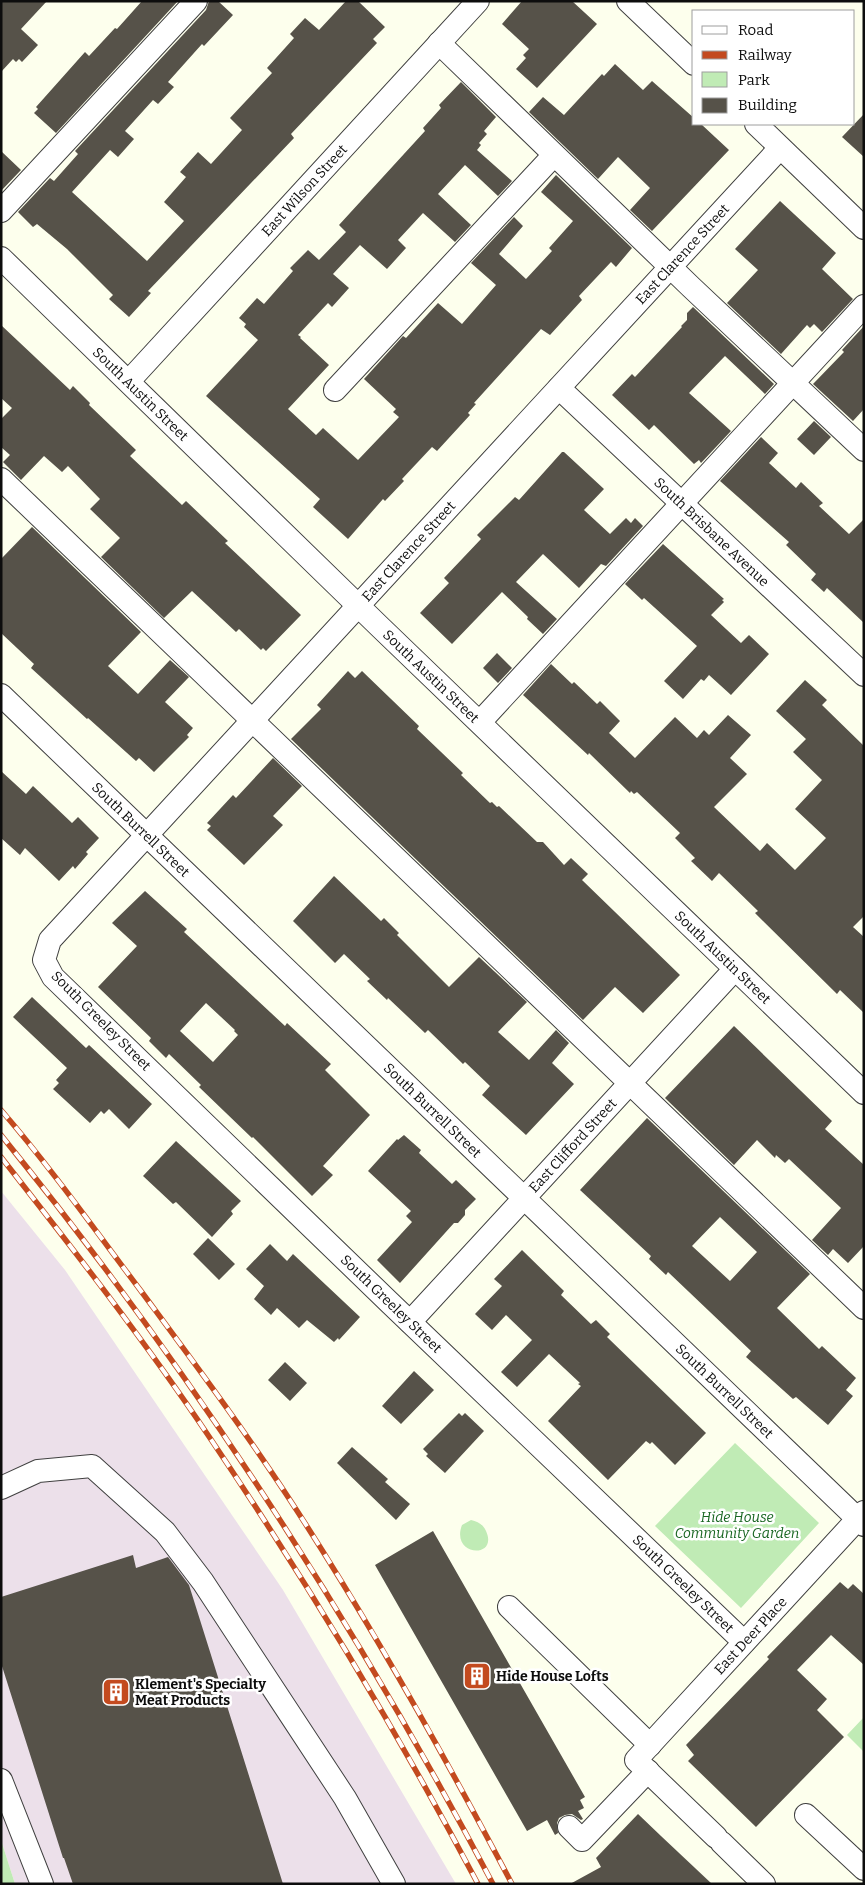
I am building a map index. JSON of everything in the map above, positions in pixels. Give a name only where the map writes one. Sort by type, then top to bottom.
[{"type":"street","points":[[1,211],[196,1]]},
{"type":"street","name":"East Wilson Street","points":[[130,381],[478,1]]},
{"type":"street","points":[[628,1],[692,62]]},
{"type":"street","points":[[439,44],[670,267],[864,450]]},
{"type":"street","points":[[757,125],[864,228]]},
{"type":"street","name":"East Clarence Street","points":[[44,960],[50,940],[780,148]]},
{"type":"street","points":[[335,390],[554,155]]},
{"type":"street","name":"South Austin Street","points":[[1,258],[864,1093]]},
{"type":"street","points":[[480,722],[864,306]]},
{"type":"street","name":"South Brisbane Avenue","points":[[559,388],[864,675]]},
{"type":"street","points":[[1,478],[864,1308]]},
{"type":"street","name":"South Burrell Street","points":[[1,695],[862,1519]]},
{"type":"street","name":"South Greeley Street","points":[[44,960],[53,977],[744,1642]]},
{"type":"street","name":"East Clifford Street","points":[[410,1322],[735,969]]},
{"type":"street","points":[[3,1484],[38,1471],[92,1466],[165,1532],[203,1582],[345,1798],[394,1884]]},
{"type":"street","name":"East Deer Place","points":[[569,1827],[582,1840],[645,1758],[744,1642],[862,1519]]},
{"type":"street","points":[[509,1607],[719,1840],[764,1884]]},
{"type":"street","points":[[1,1780],[42,1884]]},
{"type":"street","points":[[806,1815],[864,1869]]},
{"type":"shaded area","points":[[1,1191],[65,1270],[283,1590],[456,1884],[15,1884],[1,1840]]},
{"type":"green space","name":"Hide House Community Garden","points":[[735,1443],[819,1523],[741,1608],[655,1526]]},
{"type":"green space","points":[[471,1520],[480,1524],[486,1531],[488,1540],[486,1546],[481,1550],[468,1548],[460,1536],[462,1525]]},
{"type":"green space","points":[[864,1717],[864,1752],[847,1735]]},
{"type":"green space","points":[[1,1840],[15,1884],[1,1884]]},
{"type":"building","points":[[1,1],[47,1],[21,29],[38,45],[22,62],[19,59],[16,62],[13,59],[1,72]]},
{"type":"building","points":[[142,1],[178,1],[56,133],[34,113],[38,109],[36,107],[85,52],[89,56]]},
{"type":"building","points":[[209,1],[218,1],[233,15],[204,46],[202,44],[168,82],[174,87],[158,104],[153,100],[125,131],[134,139],[118,157],[110,150],[72,192],[147,261],[184,221],[164,202],[186,177],[180,172],[198,152],[211,164],[242,130],[230,118],[272,73],[267,68],[294,38],[290,34],[305,18],[319,30],[346,1],[358,1],[385,27],[373,39],[377,43],[291,134],[294,138],[148,291],[151,293],[129,317],[109,299],[113,295],[67,249],[37,224],[33,227],[18,212],[50,178],[54,181],[78,154],[75,151],[206,10]]},
{"type":"building","points":[[522,1],[572,1],[597,24],[537,88],[516,69],[526,58],[523,55],[529,49],[502,24]]},
{"type":"building","points":[[615,64],[643,90],[652,81],[692,116],[692,125],[702,125],[729,150],[652,231],[630,210],[650,188],[618,157],[598,179],[529,112],[543,97],[564,115],[602,74],[604,76]]},
{"type":"building","points":[[461,82],[496,117],[484,131],[487,134],[479,143],[481,145],[477,150],[512,181],[498,196],[465,165],[438,194],[471,225],[455,242],[423,213],[398,240],[406,248],[387,269],[360,245],[333,274],[349,288],[332,307],[328,303],[298,335],[329,365],[288,409],[316,435],[323,428],[358,460],[399,417],[393,412],[396,409],[364,379],[403,336],[406,338],[438,303],[462,324],[496,285],[471,263],[514,217],[523,226],[499,254],[526,279],[552,251],[549,248],[573,221],[541,192],[556,175],[632,248],[616,267],[611,262],[579,296],[582,300],[550,335],[541,329],[474,403],[476,404],[468,413],[470,415],[437,451],[432,447],[402,479],[404,481],[385,501],[383,499],[348,539],[313,507],[320,499],[206,396],[258,340],[244,327],[246,324],[239,318],[257,298],[264,304],[293,271],[290,268],[308,250],[319,260],[346,232],[339,225],[425,131],[423,128],[441,108],[439,105]]},
{"type":"building","points":[[864,114],[864,157],[842,137]]},
{"type":"building","points":[[1,151],[21,170],[1,191]]},
{"type":"building","points":[[780,201],[836,253],[822,269],[853,299],[822,332],[814,324],[810,328],[807,325],[781,354],[727,303],[758,270],[735,249]]},
{"type":"building","points":[[693,307],[774,384],[765,394],[725,356],[689,393],[731,431],[701,463],[699,460],[694,464],[654,425],[649,430],[612,395],[632,374],[635,377],[682,327],[687,320],[687,313]]},
{"type":"building","points":[[1,325],[70,390],[73,386],[90,403],[89,405],[136,450],[130,456],[182,505],[186,501],[228,541],[225,543],[301,615],[266,651],[263,648],[261,650],[239,629],[236,632],[192,591],[164,618],[101,557],[120,538],[90,509],[100,499],[68,466],[62,472],[44,456],[21,480],[3,462],[10,455],[1,447],[1,419],[12,408],[1,398]]},
{"type":"building","points":[[864,326],[864,409],[853,421],[813,384],[844,352],[842,350]]},
{"type":"building","points":[[814,421],[831,437],[814,455],[797,439]]},
{"type":"building","points":[[761,437],[778,453],[769,463],[796,488],[801,482],[823,503],[819,506],[849,534],[864,519],[864,623],[827,588],[824,592],[811,580],[816,574],[786,545],[789,542],[720,481]]},
{"type":"building","points":[[562,452],[604,489],[584,510],[610,534],[626,518],[631,523],[635,518],[643,526],[606,566],[601,564],[579,588],[543,554],[516,582],[557,619],[543,634],[502,592],[452,644],[420,613],[449,583],[444,578],[481,539],[477,535],[515,497],[519,500]]},
{"type":"building","points":[[32,527],[141,632],[108,666],[138,694],[170,660],[189,677],[165,702],[193,728],[187,735],[189,737],[154,772],[139,758],[136,761],[87,719],[31,668],[34,664],[1,633],[1,559]]},
{"type":"building","points":[[663,544],[724,599],[722,600],[724,602],[711,615],[741,643],[749,635],[769,654],[731,695],[709,675],[704,681],[701,679],[683,699],[664,681],[697,646],[644,598],[642,600],[625,584]]},
{"type":"building","points":[[497,653],[512,668],[498,683],[483,668]]},
{"type":"building","points":[[551,664],[572,684],[574,682],[597,704],[600,701],[620,721],[609,733],[635,758],[675,717],[697,738],[704,730],[709,735],[728,715],[751,735],[730,758],[747,774],[714,807],[760,851],[767,843],[795,870],[826,838],[795,809],[822,780],[793,752],[806,739],[776,711],[805,680],[827,700],[822,705],[864,746],[864,916],[853,927],[864,937],[864,1013],[840,990],[837,994],[755,913],[758,911],[719,873],[712,881],[691,861],[695,858],[675,838],[680,833],[637,792],[634,794],[631,791],[630,793],[589,753],[588,755],[523,695]]},
{"type":"building","points":[[348,671],[355,678],[362,671],[419,726],[417,729],[463,773],[461,775],[490,803],[492,802],[497,807],[499,806],[537,842],[543,842],[564,865],[571,858],[588,874],[582,880],[680,975],[643,1013],[615,987],[583,1020],[291,739],[321,709],[317,705]]},
{"type":"building","points":[[273,758],[302,786],[273,816],[283,825],[244,865],[207,830],[211,826],[207,823],[233,795],[236,798]]},
{"type":"building","points":[[1,771],[26,794],[33,786],[72,823],[78,817],[99,838],[86,852],[88,854],[75,869],[73,866],[59,881],[25,848],[20,855],[1,838]]},
{"type":"building","points":[[334,876],[381,921],[384,918],[399,933],[397,935],[449,987],[479,957],[527,1002],[498,1032],[529,1060],[556,1030],[569,1043],[552,1063],[574,1084],[526,1135],[482,1095],[490,1086],[465,1062],[463,1064],[428,1030],[425,1033],[388,998],[387,1000],[367,981],[370,979],[344,954],[335,963],[293,921]]},
{"type":"building","points":[[145,891],[187,929],[184,932],[285,1026],[287,1023],[331,1064],[325,1070],[370,1115],[323,1166],[333,1175],[312,1196],[253,1137],[199,1087],[201,1085],[169,1054],[166,1058],[149,1041],[151,1038],[98,987],[137,946],[112,923]],"holes":[[[206,1003],[238,1035],[213,1062],[180,1031]]]},
{"type":"building","points":[[32,997],[86,1048],[89,1045],[152,1104],[129,1129],[109,1109],[104,1114],[101,1111],[90,1123],[53,1089],[59,1083],[56,1080],[67,1068],[13,1017]]},
{"type":"building","points":[[734,1026],[832,1121],[825,1129],[864,1165],[864,1246],[848,1263],[833,1249],[828,1255],[812,1240],[841,1208],[789,1159],[785,1163],[776,1155],[775,1158],[757,1140],[734,1165],[665,1098]]},
{"type":"building","points":[[647,1118],[810,1274],[777,1308],[819,1349],[822,1346],[856,1378],[846,1390],[853,1396],[828,1425],[796,1397],[793,1399],[746,1357],[751,1351],[668,1272],[666,1275],[649,1259],[651,1256],[580,1190]],"holes":[[[720,1217],[757,1252],[730,1281],[692,1246]]]},
{"type":"building","points":[[404,1135],[421,1150],[419,1153],[452,1184],[456,1180],[476,1199],[465,1210],[465,1215],[458,1223],[454,1223],[400,1283],[377,1260],[412,1222],[406,1216],[411,1211],[368,1171],[397,1139]]},
{"type":"building","points":[[176,1141],[241,1201],[231,1211],[233,1214],[212,1237],[176,1202],[173,1204],[143,1176]]},
{"type":"building","points":[[208,1238],[235,1264],[219,1280],[193,1254]]},
{"type":"building","points":[[270,1244],[287,1261],[293,1254],[360,1317],[339,1340],[338,1338],[334,1342],[307,1320],[299,1328],[277,1308],[271,1315],[254,1299],[264,1286],[246,1269]]},
{"type":"building","points":[[522,1250],[564,1291],[561,1295],[591,1324],[596,1320],[610,1334],[607,1337],[706,1433],[675,1465],[652,1442],[650,1444],[646,1441],[608,1480],[548,1421],[581,1386],[578,1384],[580,1383],[549,1354],[517,1387],[501,1372],[532,1340],[506,1315],[492,1330],[475,1314],[502,1286],[494,1279]]},
{"type":"building","points":[[285,1362],[307,1383],[290,1401],[268,1380]]},
{"type":"building","points":[[414,1371],[434,1390],[401,1424],[382,1406]]},
{"type":"building","points":[[459,1413],[462,1416],[465,1413],[484,1431],[445,1473],[426,1456],[428,1454],[423,1449]]},
{"type":"building","points":[[352,1447],[388,1479],[385,1482],[410,1504],[396,1520],[337,1463]]},
{"type":"building","name":"Hide House Lofts","points":[[433,1531],[585,1797],[580,1800],[584,1808],[578,1811],[583,1819],[581,1820],[572,1814],[559,1818],[557,1823],[558,1833],[555,1835],[547,1820],[527,1831],[375,1565]]},
{"type":"building","name":"Klement's Specialty Meat Products","points":[[133,1555],[136,1568],[168,1557],[189,1585],[283,1884],[73,1884],[1,1663],[1,1597]]},
{"type":"building","points":[[840,1582],[848,1589],[853,1584],[864,1594],[864,1665],[831,1635],[797,1670],[827,1699],[817,1710],[844,1737],[756,1827],[688,1761],[694,1755],[686,1745],[769,1659],[767,1657]]},
{"type":"building","points":[[638,1814],[712,1884],[570,1884],[601,1867],[596,1858]]},
{"type":"railway","points":[[1,1110],[55,1177],[141,1291],[236,1420],[290,1500],[406,1689],[512,1884]]},
{"type":"railway","points":[[1,1135],[71,1223],[138,1313],[203,1405],[265,1498],[326,1592],[384,1688],[493,1884]]},
{"type":"railway","points":[[1,1157],[134,1331],[246,1492],[350,1658],[416,1770],[478,1884]]},
{"type":"place","name":"Hide House Lofts","points":[[477,1676]]},
{"type":"place","name":"Klement's Specialty Meat Products","points":[[116,1692]]}]
